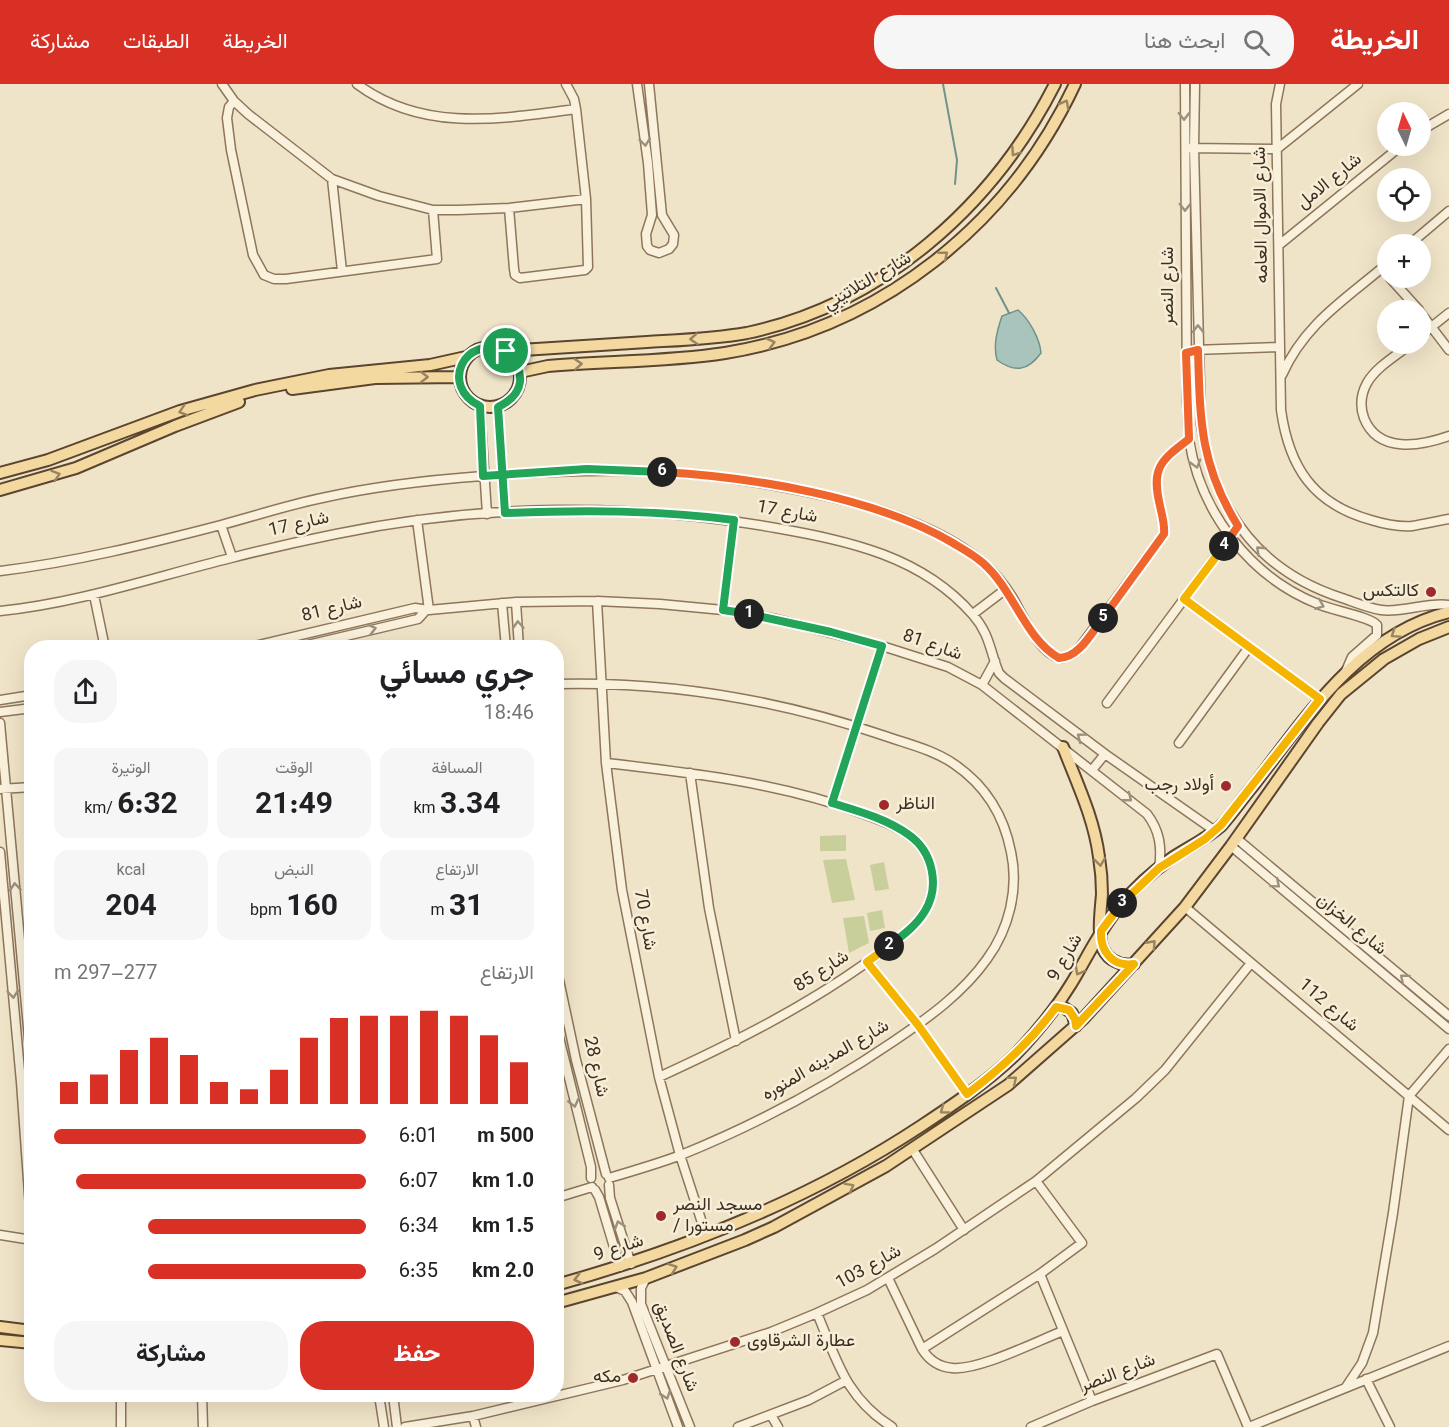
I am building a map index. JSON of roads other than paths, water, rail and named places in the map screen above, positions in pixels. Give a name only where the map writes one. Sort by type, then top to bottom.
[{"type":"main road","name":"شارع التلاتيني","points":[[506,351],[724,337],[787,322],[847,298],[914,255],[941,234],[974,202],[1017,150],[1055,84]]},
{"type":"main road","name":"شارع التلاتيني","points":[[520,372],[558,365],[726,353],[791,338],[853,314],[915,277],[953,247],[987,214],[1033,159],[1075,84]]},
{"type":"main road","points":[[0,473],[48,460],[180,411],[255,390],[329,375],[430,365],[466,357],[475,350],[485,347],[496,347],[506,351],[515,360],[520,372],[520,383],[516,393],[508,402],[498,407],[480,406],[471,402],[465,395],[459,377],[466,357]]},
{"type":"main road","points":[[0,490],[76,468],[227,406],[268,395],[307,386],[356,380],[459,377]]},
{"type":"main road","name":"شارع 9","points":[[564,1283],[625,1265],[706,1236],[785,1203],[897,1142],[967,1094],[1012,1057],[1056,1007],[1101,931],[1129,896],[1159,868],[1215,831],[1234,811],[1320,699],[1345,674],[1402,629],[1421,620],[1449,612]]},
{"type":"main road","name":"شارع 9","points":[[564,1301],[646,1278],[774,1227],[831,1198],[913,1150],[1008,1085],[1076,1026],[1185,907],[1341,694],[1390,655],[1419,639],[1449,627]]},
{"type":"main road","points":[[1063,747],[1086,803],[1096,841],[1101,879],[1102,944],[1108,956],[1120,963],[1134,964]]},
{"type":"main road","points":[[1056,1007],[1069,1010],[1075,1019],[1076,1026]]},
{"type":"main road","points":[[0,1327],[24,1330]]},
{"type":"main road","points":[[0,1340],[24,1342]]},
{"type":"street","points":[[222,84],[234,101],[332,179],[379,196],[433,210],[509,208],[586,199]]},
{"type":"street","points":[[357,84],[398,108],[447,119],[534,115],[576,109]]},
{"type":"street","points":[[509,208],[515,275],[520,278],[585,270],[588,267],[586,199],[576,109],[574,99],[566,84]]},
{"type":"street","points":[[637,84],[648,163],[652,215],[646,239],[650,250],[659,253],[669,249],[673,244],[674,236],[662,215],[649,84]]},
{"type":"street","points":[[1185,84],[1189,148]]},
{"type":"street","points":[[1189,148],[1195,84]]},
{"type":"street","name":"شارع الاموال العامه","points":[[1280,84],[1276,104],[1281,410],[1284,436],[1294,462],[1305,477],[1330,502],[1355,516],[1382,524],[1410,526],[1449,519]]},
{"type":"street","points":[[1189,148],[1277,150],[1358,84]]},
{"type":"street","points":[[234,101],[229,107],[227,118],[231,150],[253,255],[264,275],[274,279],[286,279],[436,259],[433,210]]},
{"type":"street","points":[[1431,125],[1449,114]]},
{"type":"street","name":"شارع النصر","points":[[1189,148],[1201,424],[1204,446],[1217,488],[1238,526],[1267,556],[1295,578],[1326,592],[1373,608],[1389,610],[1449,605]]},
{"type":"street","name":"شارع النصر","points":[[1189,148],[1186,353],[1189,439],[1205,492],[1216,516],[1231,537],[1267,574],[1303,598],[1329,609],[1370,619]]},
{"type":"street","name":"شارع الامل","points":[[1279,245],[1389,156]]},
{"type":"street","points":[[332,179],[342,271]]},
{"type":"street","points":[[1422,234],[1449,211]]},
{"type":"street","points":[[1281,378],[1290,357],[1310,330],[1377,279]]},
{"type":"street","points":[[1401,288],[1411,300]]},
{"type":"street","points":[[1433,327],[1449,313]]},
{"type":"street","points":[[1431,325],[1449,350]]},
{"type":"street","points":[[1186,353],[1198,350],[1281,347]]},
{"type":"street","points":[[1399,354],[1367,382],[1361,402],[1365,422],[1379,437],[1398,445],[1420,443],[1449,436]]},
{"type":"street","points":[[480,406],[487,514]]},
{"type":"street","points":[[498,407],[505,513]]},
{"type":"street","points":[[0,571],[92,556],[352,492],[430,480],[502,474],[555,470],[630,470],[715,477],[799,490],[882,512],[935,532],[981,561],[1006,589],[1040,643],[1050,653],[1059,658],[1065,658],[1077,651],[1164,534],[1156,489],[1157,470],[1169,455],[1189,439]]},
{"type":"street","name":"شارع 17","points":[[0,611],[94,595],[232,557],[336,534],[417,520],[487,514],[594,510],[642,511],[734,520],[824,537],[877,551],[899,559],[929,577],[973,614],[988,636],[999,673],[1008,682],[1215,831]]},
{"type":"street","points":[[417,520],[427,610]]},
{"type":"street","points":[[723,610],[734,520]]},
{"type":"street","points":[[221,525],[232,557]]},
{"type":"street","points":[[1107,703],[1238,526]]},
{"type":"street","points":[[1288,589],[1295,578]]},
{"type":"street","points":[[973,614],[1006,589]]},
{"type":"street","points":[[94,595],[103,640]]},
{"type":"street","points":[[1184,599],[1320,699]]},
{"type":"street","name":"شارع 81","points":[[279,640],[419,608],[427,610],[516,602],[597,601],[723,610],[776,619],[882,646],[948,667],[982,685],[1142,809],[1151,820],[1160,839],[1159,868]]},
{"type":"street","name":"شارع 70","points":[[597,601],[606,763],[622,890],[659,1077],[680,1155],[706,1236]]},
{"type":"street","points":[[516,602],[518,640]]},
{"type":"street","points":[[502,603],[505,640]]},
{"type":"street","points":[[1345,674],[1352,657],[1377,635],[1377,626],[1370,619],[1373,608]]},
{"type":"street","name":"شارع 81","points":[[331,640],[418,618],[427,610]]},
{"type":"street","points":[[832,803],[882,646]]},
{"type":"street","points":[[1179,743],[1249,647]]},
{"type":"street","points":[[982,685],[995,661]]},
{"type":"street","name":"شارع المدينه المنوره","points":[[564,684],[665,688],[730,696],[856,726],[922,749],[954,764],[980,786],[1000,815],[1009,839],[1014,864],[1014,889],[1009,914],[1000,937],[972,979],[945,1005],[873,1055],[813,1091],[750,1124],[680,1155],[608,1179]]},
{"type":"street","points":[[0,700],[24,696]]},
{"type":"street","points":[[0,712],[24,709]]},
{"type":"street","points":[[0,723],[3,789],[24,988]]},
{"type":"street","points":[[1092,770],[1105,754]]},
{"type":"street","name":"شارع 85","points":[[606,763],[690,773],[832,803],[878,819],[909,835],[925,852],[930,864],[933,888],[925,911],[909,930],[867,962],[802,1004],[736,1041],[659,1077]]},
{"type":"street","points":[[690,773],[709,908],[736,1041]]},
{"type":"street","points":[[3,789],[24,788]]},
{"type":"street","name":"شارع الخزان","points":[[1234,842],[1449,1016]]},
{"type":"street","name":"شارع الخزان","points":[[1234,842],[1449,1029]]},
{"type":"street","points":[[0,852],[24,1125]]},
{"type":"street","name":"شارع 112","points":[[1185,907],[1449,1130]]},
{"type":"street","points":[[5,911],[17,910]]},
{"type":"street","points":[[867,962],[918,1025],[967,1094]]},
{"type":"street","name":"شارع 103","points":[[564,1395],[661,1368],[746,1341],[817,1313],[888,1278],[1036,1181],[1136,1098],[1165,1070],[1251,963]]},
{"type":"street","points":[[1421,1006],[1428,998]]},
{"type":"street","name":"شارع 28","points":[[564,1004],[576,1060],[608,1179],[625,1265]]},
{"type":"street","points":[[1346,1387],[1362,1363],[1373,1333],[1409,1096],[1449,1048]]},
{"type":"street","points":[[18,1055],[24,1054]]},
{"type":"street","name":"شارع 28","points":[[564,1057],[591,1167],[593,1185],[625,1265]]},
{"type":"street","points":[[913,1150],[964,1230]]},
{"type":"street","points":[[564,1195],[593,1185],[599,1172],[608,1179],[603,1191],[593,1185]]},
{"type":"street","points":[[922,1349],[1040,1274],[1082,1243],[1036,1181]]},
{"type":"street","points":[[0,1235],[24,1237]]},
{"type":"street","points":[[1040,1274],[1092,1401]]},
{"type":"street","name":"شارع الصديق","points":[[646,1278],[641,1288],[641,1304],[678,1427]]},
{"type":"street","points":[[888,1278],[922,1349],[927,1356],[942,1366],[969,1368],[1063,1331]]},
{"type":"street","name":"شارع الصديق","points":[[616,1287],[625,1291],[631,1298],[661,1368],[690,1427]]},
{"type":"street","points":[[817,1313],[845,1381],[860,1401],[878,1418],[892,1427]]},
{"type":"street","points":[[1249,1427],[1449,1346]]},
{"type":"street","name":"شارع النصر","points":[[1031,1427],[1092,1401],[1217,1354],[1249,1427]]},
{"type":"street","points":[[1366,1379],[1390,1427]]},
{"type":"street","points":[[738,1427],[809,1400],[845,1381]]},
{"type":"street","points":[[121,1402],[121,1427]]},
{"type":"street","points":[[202,1402],[203,1427]]},
{"type":"street","points":[[380,1402],[384,1427]]},
{"type":"street","points":[[394,1402],[397,1427]]},
{"type":"street","name":"شارع 103","points":[[405,1427],[473,1416],[532,1402]]},
{"type":"street","points":[[771,1415],[778,1427]]},
{"type":"street","points":[[473,1416],[476,1427]]},
{"type":"water","points":[[1018,310],[1033,330],[1041,353],[1026,367],[1015,368],[997,360],[996,343],[1002,316]]},
{"type":"waterway","points":[[943,84],[957,160],[955,184]]},
{"type":"waterway","points":[[996,288],[1009,313]]},
{"type":"place","name":"كالتكس","points":[[1431,592]]},
{"type":"place","name":"أولاد رجب","points":[[1226,786]]},
{"type":"place","name":"الناظر","points":[[884,805]]},
{"type":"place","name":"مسجد النصر / مستورا","points":[[661,1216]]},
{"type":"place","name":"عطارة الشرقاوى","points":[[735,1342]]},
{"type":"place","name":"مكه","points":[[633,1378]]}]
